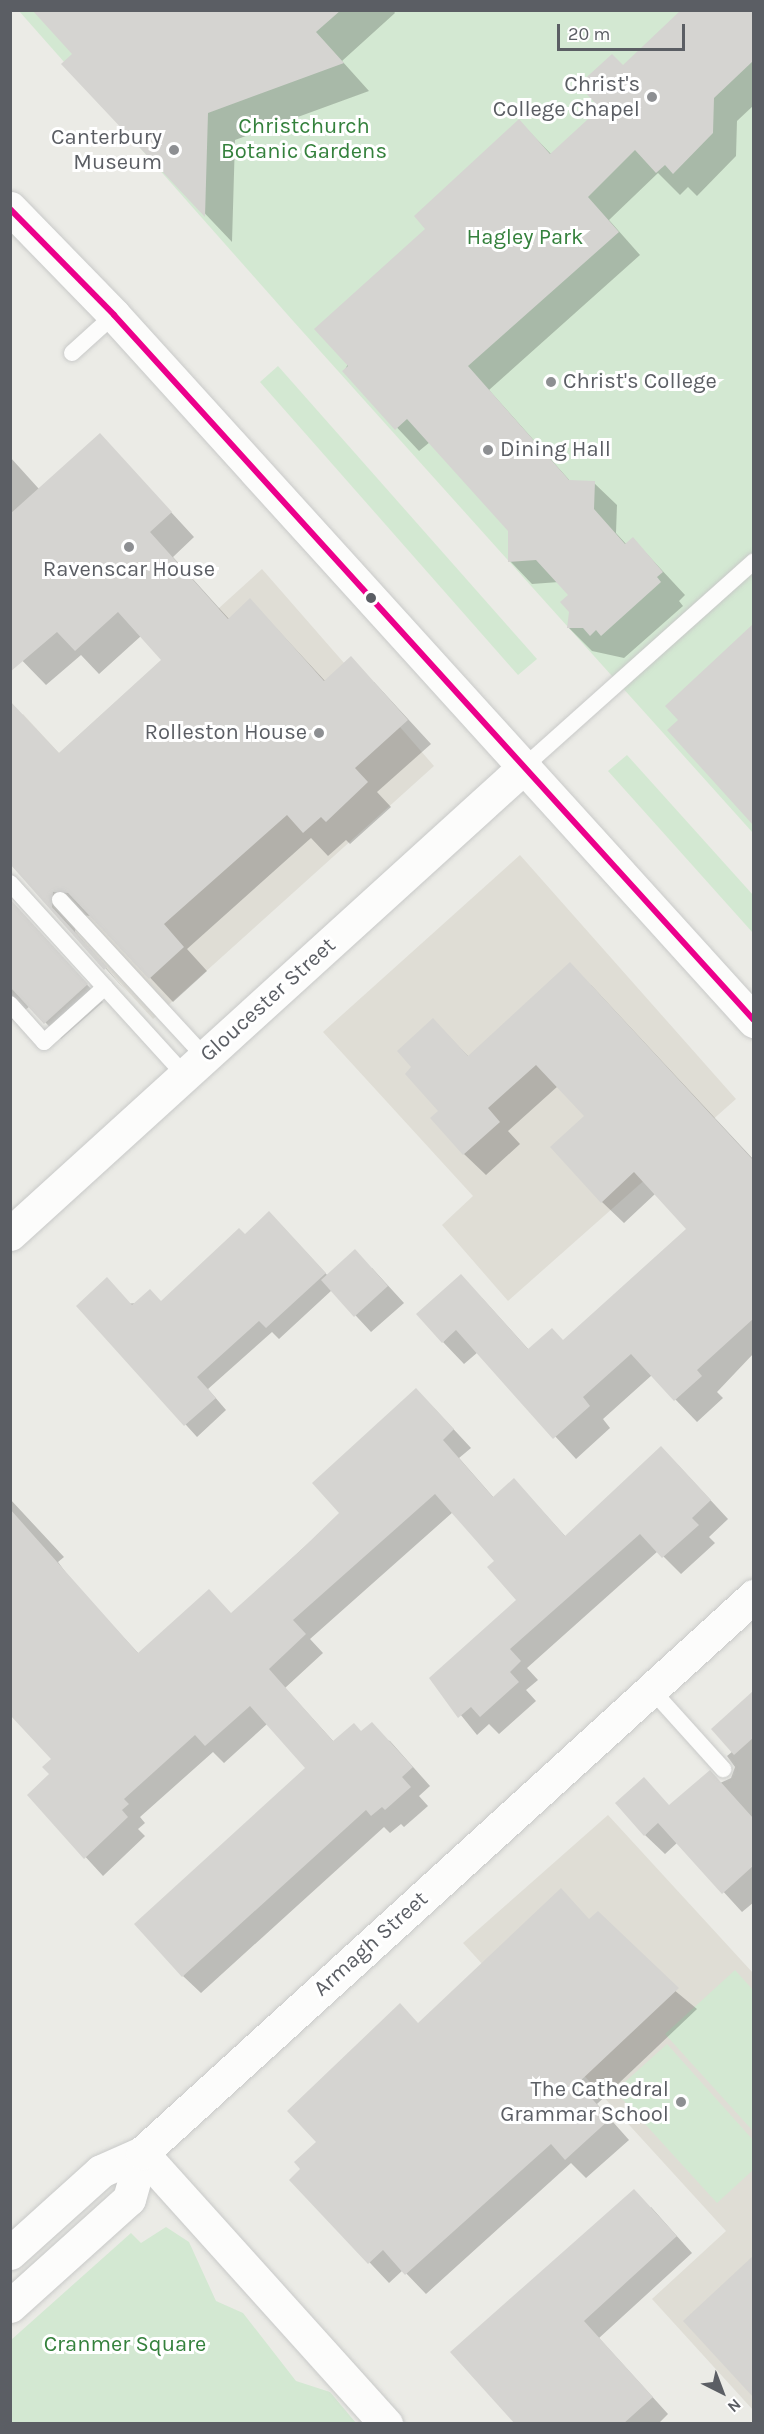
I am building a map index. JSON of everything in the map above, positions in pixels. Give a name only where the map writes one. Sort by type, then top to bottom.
[{"type":"street","points":[[12,213],[114,315],[525,766],[753,1021]]},
{"type":"street","name":"Gloucester Street","points":[[10,1234],[525,766]]},
{"type":"street","name":"Armagh Street","points":[[142,2153],[753,1596]]},
{"type":"street","points":[[10,2253],[101,2171],[142,2153]]},
{"type":"street","points":[[10,2306],[129,2199],[142,2153]]},
{"type":"street","points":[[142,2153],[386,2424]]},
{"type":"lane","points":[[72,353],[114,315]]},
{"type":"lane","points":[[525,766],[753,561]]},
{"type":"lane","points":[[10,883],[105,987],[195,1066]]},
{"type":"lane","points":[[60,900],[195,1066]]},
{"type":"lane","points":[[10,1004],[44,1042],[105,987]]},
{"type":"lane","points":[[651,1689],[723,1769]]},
{"type":"shaded area","points":[[262,569],[434,766],[153,1019],[11,863],[11,724],[23,714],[59,753]]},
{"type":"shaded area","points":[[520,855],[736,1099],[508,1301],[442,1225],[473,1196],[323,1032]]},
{"type":"shaded area","name":"The Cathedral Grammar School","points":[[608,1815],[753,1973],[753,2410],[652,2299],[726,2231],[463,1943]]},
{"type":"green space","name":"Hagley Park","points":[[19,11],[753,11],[753,833],[294,322]]},
{"type":"green space","points":[[278,366],[537,659],[518,675],[260,382]]},
{"type":"green space","points":[[627,755],[753,895],[753,933],[608,771]]},
{"type":"green space","points":[[735,1970],[753,1990],[753,2131],[665,2034]]},
{"type":"green space","points":[[667,2044],[753,2140],[753,2170],[717,2203],[615,2091]]},
{"type":"green space","name":"Cranmer Square","points":[[166,2227],[189,2242],[216,2301],[243,2313],[296,2381],[330,2392],[356,2423],[11,2423],[11,2340],[131,2233],[141,2243]]},
{"type":"building","name":"Canterbury Museum","points":[[32,10],[341,10],[316,32],[344,63],[208,113],[205,217],[61,64],[72,54]]},
{"type":"building","points":[[681,10],[753,10],[753,61],[714,98],[713,133],[673,174],[665,165],[656,173],[635,150],[588,197],[619,232],[468,366],[569,480],[595,481],[594,509],[625,544],[633,537],[663,572],[657,577],[661,582],[601,636],[596,630],[590,636],[583,628],[567,628],[569,612],[560,602],[568,595],[536,560],[508,562],[508,531],[407,419],[395,430],[342,371],[348,366],[314,329],[425,229],[414,216],[519,119],[550,154],[600,108],[578,85],[612,54],[623,65]]},
{"type":"building","points":[[100,433],[172,512],[150,532],[228,619],[250,598],[324,681],[351,656],[408,720],[355,768],[368,782],[326,822],[321,817],[303,833],[287,815],[164,924],[184,947],[149,979],[68,893],[53,892],[52,907],[107,967],[104,970],[10,864],[10,701],[59,753],[161,660],[118,612],[75,651],[57,632],[10,672],[10,514]]},
{"type":"building","points":[[753,624],[753,825],[667,730],[678,720],[665,706]]},
{"type":"building","points":[[10,899],[88,984],[44,1024],[10,987]]},
{"type":"building","points":[[570,962],[753,1160],[753,1319],[697,1370],[702,1376],[674,1401],[631,1354],[583,1397],[590,1406],[553,1439],[456,1330],[442,1343],[416,1314],[461,1274],[528,1349],[552,1328],[563,1340],[686,1229],[634,1172],[601,1203],[550,1147],[584,1116],[536,1065],[488,1108],[500,1122],[463,1155],[430,1118],[438,1111],[405,1074],[411,1067],[397,1051],[433,1018],[468,1056]]},
{"type":"building","points":[[269,1211],[326,1273],[266,1328],[259,1321],[197,1377],[216,1398],[184,1426],[76,1306],[107,1277],[132,1305],[150,1289],[161,1301],[239,1228],[245,1234]]},
{"type":"building","points":[[355,1249],[388,1286],[354,1317],[321,1280]]},
{"type":"building","points":[[416,1388],[454,1429],[443,1440],[493,1497],[514,1478],[565,1536],[661,1446],[711,1500],[692,1518],[699,1525],[662,1558],[640,1534],[510,1649],[521,1661],[510,1672],[519,1682],[480,1717],[471,1707],[458,1718],[429,1678],[516,1600],[487,1567],[494,1561],[435,1494],[293,1620],[306,1634],[269,1669],[333,1741],[354,1723],[361,1731],[372,1722],[413,1767],[402,1777],[411,1787],[385,1810],[382,1807],[371,1816],[366,1810],[182,1977],[134,1924],[305,1768],[250,1706],[205,1746],[195,1735],[124,1799],[129,1804],[122,1810],[128,1817],[84,1859],[27,1795],[49,1774],[42,1767],[51,1759],[10,1715],[10,1509],[138,1653],[209,1589],[231,1613],[304,1547],[339,1513],[312,1483]]},
{"type":"building","points":[[753,1691],[753,1738],[734,1755],[711,1729]]},
{"type":"building","points":[[710,1770],[753,1818],[753,1866],[722,1894],[658,1823],[644,1836],[615,1803],[644,1777],[669,1805]]},
{"type":"building","points":[[561,1888],[589,1919],[598,1911],[679,1988],[578,2083],[610,2119],[565,2160],[551,2144],[405,2275],[383,2250],[368,2264],[289,2180],[300,2169],[294,2162],[316,2142],[287,2111],[400,2003],[418,2023]]},
{"type":"building","points":[[634,2189],[677,2236],[584,2321],[653,2397],[623,2424],[515,2424],[450,2352]]},
{"type":"building","points":[[753,2256],[753,2397],[683,2321]]},
{"type":"transit line","points":[[10,209],[114,315],[754,1020]]},
{"type":"place","name":"Christ's College Chapel","points":[[652,97]]},
{"type":"place","name":"Canterbury Museum","points":[[174,150]]},
{"type":"place","name":"Christ's College","points":[[551,382]]},
{"type":"place","name":"Dining Hall","points":[[488,450]]},
{"type":"place","name":"Ravenscar House","points":[[129,547]]},
{"type":"place","name":"Rolleston House","points":[[319,733]]},
{"type":"place","name":"The Cathedral Grammar School","points":[[681,2102]]},
{"type":"park label","name":"Christchurch Botanic Gardens","points":[[304,138]]}]
